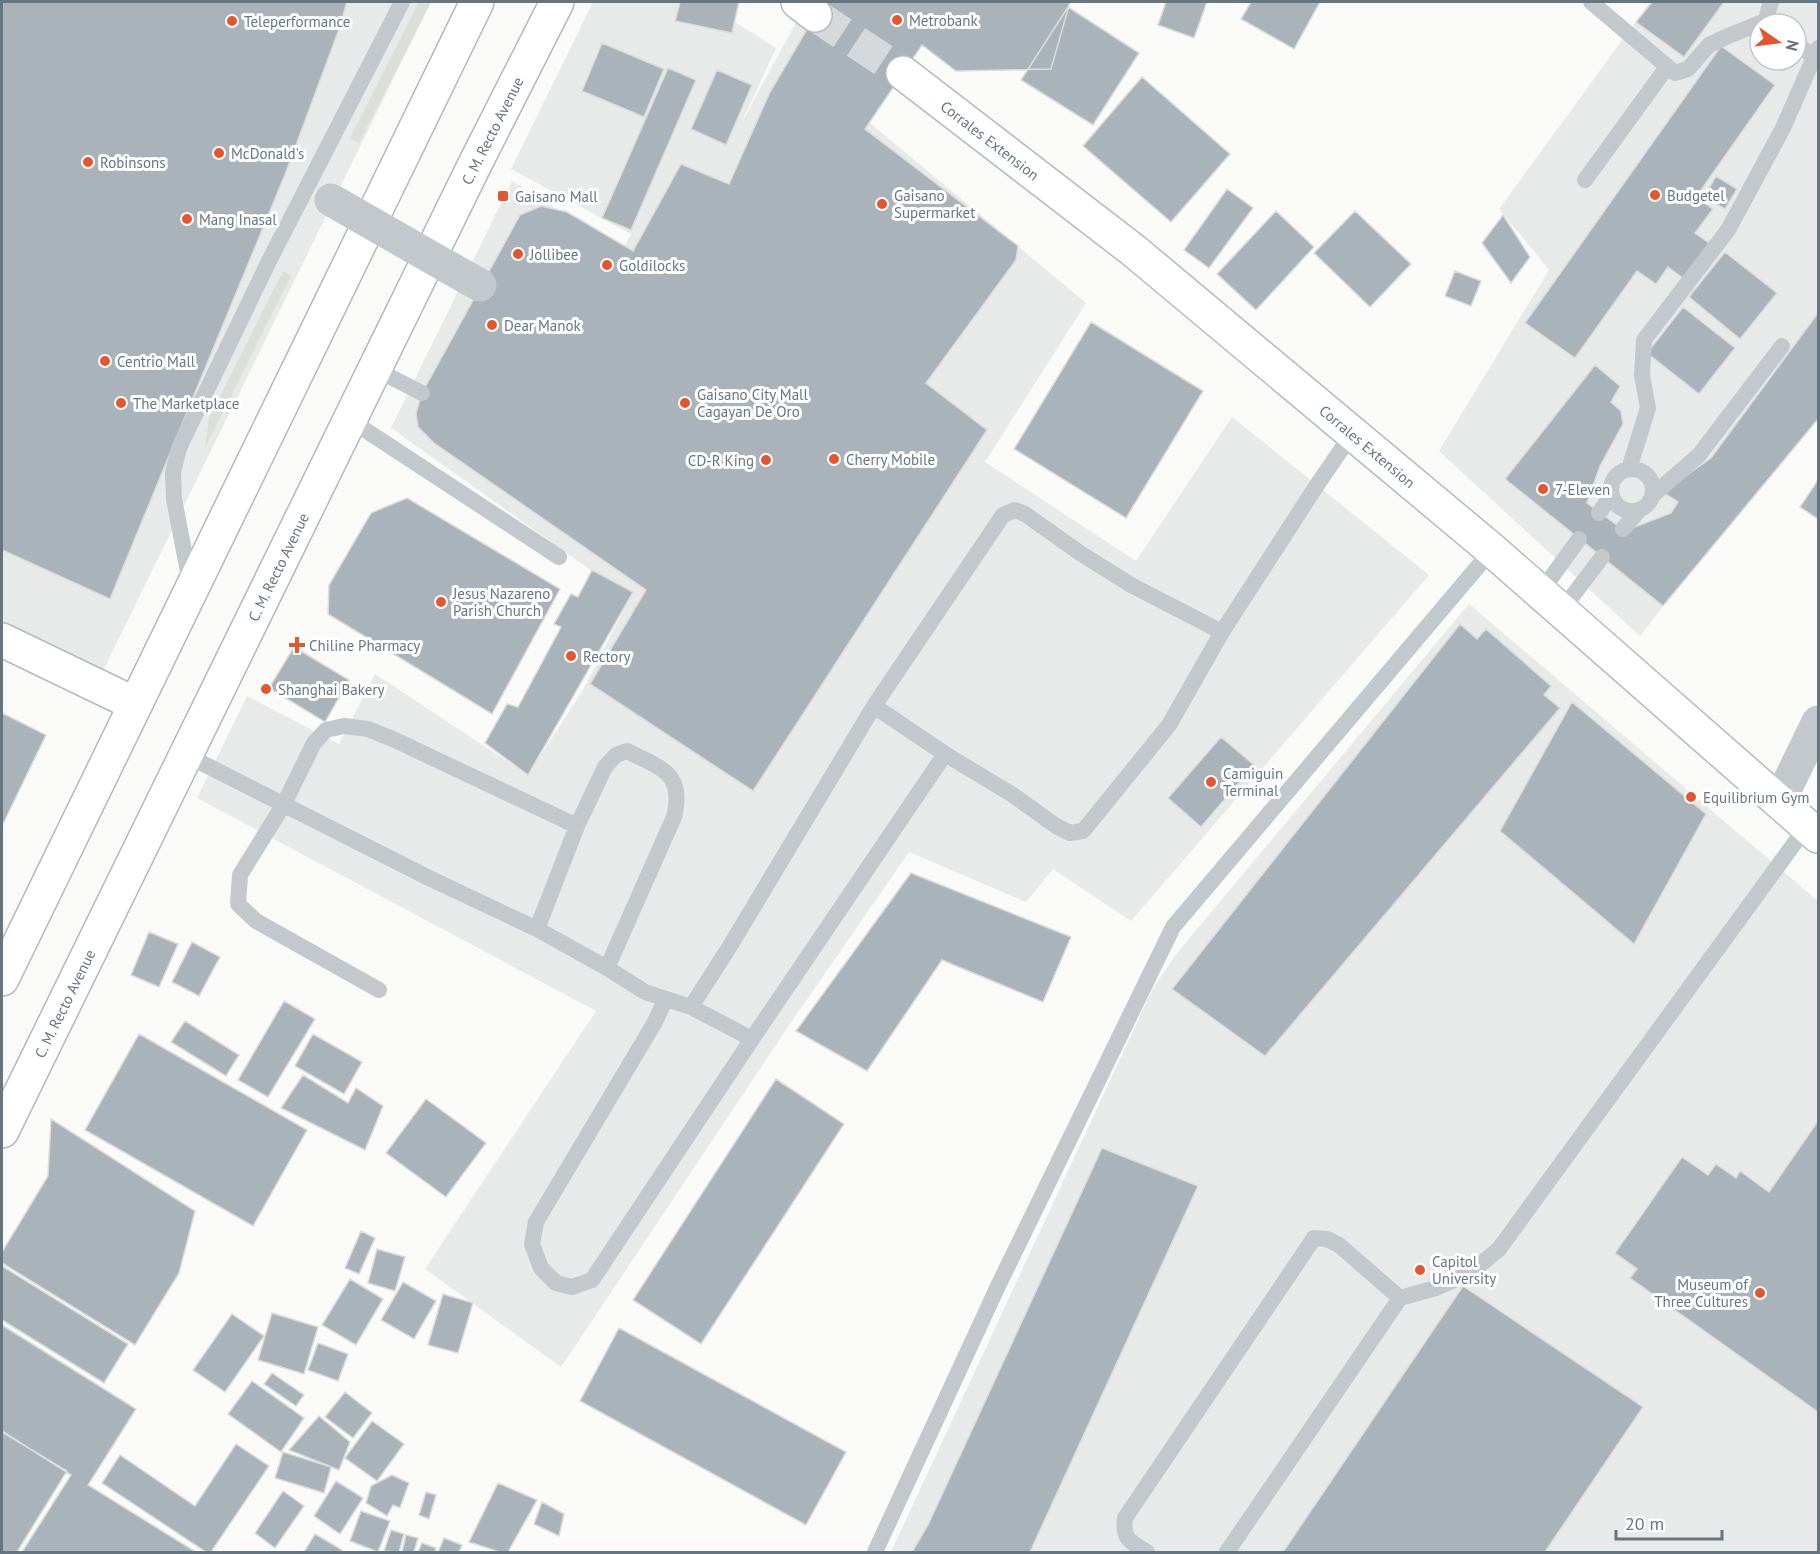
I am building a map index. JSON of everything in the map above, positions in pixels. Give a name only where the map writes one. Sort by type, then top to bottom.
[{"type":"main road","points":[[2,979],[477,2]]},
{"type":"main road","name":"C. M. Recto Avenue","points":[[2,1131],[557,2]]},
{"type":"main road","name":"Corrales Extension","points":[[903,73],[1133,250],[1492,550],[1813,831]]},
{"type":"main road","points":[[2,640],[135,704]]},
{"type":"street","points":[[331,200],[480,285]]},
{"type":"street","points":[[1779,802],[1818,722]]},
{"type":"lane","points":[[192,588],[174,499],[174,473],[179,448],[268,263],[402,2]]},
{"type":"lane","points":[[1591,2],[1675,73],[1688,69],[1709,45],[1748,29]]},
{"type":"lane","points":[[1629,469],[1648,408],[1642,375],[1644,340],[1728,230],[1783,128],[1816,52]]},
{"type":"lane","points":[[1585,180],[1667,66]]},
{"type":"lane","points":[[1612,495],[1620,507],[1632,511],[1646,507],[1653,495],[1699,455],[1782,346]]},
{"type":"lane","points":[[375,369],[422,393]]},
{"type":"lane","points":[[350,420],[559,557]]},
{"type":"lane","points":[[874,706],[945,754],[1013,795],[1056,826],[1070,833],[1083,831],[1169,725],[1222,633],[1352,434]]},
{"type":"lane","points":[[1599,513],[1612,495],[1613,482],[1617,476],[1629,469],[1642,471],[1648,476],[1653,495]]},
{"type":"lane","points":[[691,1007],[874,706],[1003,515],[1015,510],[1025,514],[1131,585],[1222,633]]},
{"type":"lane","points":[[1623,529],[1639,510]]},
{"type":"lane","points":[[1551,602],[1579,539]]},
{"type":"lane","points":[[875,1552],[998,1286],[1173,927],[1492,550]]},
{"type":"lane","points":[[1551,602],[1602,557]]},
{"type":"lane","points":[[379,990],[256,921],[237,904],[240,875],[284,804],[314,742],[326,730],[344,726],[368,729],[577,826]]},
{"type":"lane","points":[[537,929],[577,826],[605,767],[616,755],[627,751],[654,764],[674,779],[679,799],[674,817],[607,968]]},
{"type":"lane","points":[[664,1000],[655,1022],[536,1222],[532,1244],[541,1268],[556,1283],[572,1287],[592,1280],[945,754]]},
{"type":"lane","points":[[186,755],[429,878],[537,929],[645,992],[691,1007],[752,1039]]},
{"type":"lane","points":[[1227,1552],[1401,1298],[1436,1288],[1469,1274],[1499,1249],[1813,831]]},
{"type":"lane","points":[[1147,1552],[1128,1540],[1124,1530],[1125,1518],[1314,1238],[1327,1239],[1339,1245],[1401,1298]]},
{"type":"shaded area","name":"Centrio Mall","points":[[2,2],[431,2],[99,679],[2,629]]},
{"type":"shaded area","points":[[419,2],[431,2],[359,143],[350,138]]},
{"type":"shaded area","points":[[593,2],[703,2],[776,48],[741,124],[807,2],[1058,2],[1047,45],[934,4],[858,113],[1086,303],[985,462],[1136,561],[1232,417],[1429,575],[1131,921],[1053,869],[1026,902],[909,852],[792,1021],[561,1367],[425,1269],[596,1011],[197,798],[247,696],[339,744],[375,674],[528,775],[584,688],[630,598],[391,428],[512,181],[623,249],[631,234],[511,169]]},
{"type":"shaded area","points":[[1650,2],[1818,2],[1818,406],[1640,636],[1439,451],[1549,270],[1499,209]]},
{"type":"shaded area","points":[[283,271],[291,276],[205,448],[209,418]]},
{"type":"shaded area","name":"Capitol University","points":[[1469,604],[1818,901],[1818,1552],[891,1552],[1153,988],[1177,953]]},
{"type":"building","name":"Centrio Mall","points":[[2,2],[347,2],[286,172],[110,599],[2,550]]},
{"type":"building","points":[[680,2],[739,2],[732,33],[675,21]]},
{"type":"building","name":"Gaisano City Mall Cagayan De Oro","points":[[823,2],[1070,2],[1051,69],[956,71],[922,45],[865,129],[1018,246],[1016,260],[926,383],[987,430],[753,791],[590,684],[646,590],[434,443],[418,427],[416,413],[422,393],[520,215],[541,206],[567,212],[633,251],[681,164],[729,184],[770,92]]},
{"type":"building","points":[[1166,2],[1207,2],[1194,38],[1158,25]]},
{"type":"building","points":[[1251,2],[1320,2],[1294,49],[1241,19]]},
{"type":"building","points":[[1652,2],[1724,2],[1684,57],[1636,22]]},
{"type":"building","points":[[1068,7],[1139,53],[1093,125],[1021,80]]},
{"type":"building","points":[[602,43],[664,69],[644,117],[582,91]]},
{"type":"building","points":[[1721,46],[1748,66],[1748,72],[1757,72],[1775,85],[1696,197],[1713,209],[1695,233],[1712,245],[1687,281],[1668,267],[1656,284],[1637,271],[1575,358],[1525,323]]},
{"type":"building","points":[[668,68],[696,80],[631,230],[602,218]]},
{"type":"building","points":[[717,70],[752,85],[726,145],[691,129]]},
{"type":"building","points":[[1142,77],[1230,154],[1171,222],[1083,146]]},
{"type":"building","points":[[1716,176],[1737,189],[1725,209],[1704,197]]},
{"type":"building","points":[[1227,189],[1253,208],[1209,268],[1184,250]]},
{"type":"building","points":[[1276,211],[1314,247],[1256,310],[1217,274]]},
{"type":"building","points":[[1355,211],[1411,264],[1370,307],[1314,253]]},
{"type":"building","points":[[1503,215],[1530,257],[1511,283],[1482,243]]},
{"type":"building","points":[[1725,252],[1777,293],[1740,339],[1689,297]]},
{"type":"building","points":[[1455,271],[1481,281],[1471,306],[1445,296]]},
{"type":"building","points":[[1683,307],[1735,348],[1699,394],[1647,353]]},
{"type":"building","points":[[1818,313],[1818,419],[1663,606],[1505,479],[1595,365],[1620,386],[1611,402],[1621,411],[1623,424],[1600,466],[1587,503],[1625,531],[1671,513],[1678,502],[1663,492],[1711,458]]},
{"type":"building","points":[[1091,322],[1203,391],[1126,518],[1014,449]]},
{"type":"building","points":[[1818,480],[1818,519],[1800,507]]},
{"type":"building","name":"Jesus Nazareno Parish Church","points":[[407,498],[560,589],[492,714],[328,614],[329,585],[371,513]]},
{"type":"building","name":"Rectory","points":[[592,570],[633,592],[528,775],[485,743],[507,704],[518,707],[561,627],[554,624],[571,594],[578,597]]},
{"type":"building","points":[[1460,624],[1477,639],[1486,629],[1551,686],[1544,695],[1560,708],[1265,1056],[1172,989]]},
{"type":"building","points":[[294,647],[349,680],[325,722],[269,688]]},
{"type":"building","points":[[1572,702],[1706,814],[1634,944],[1500,831]]},
{"type":"building","points":[[2,713],[46,735],[2,826]]},
{"type":"building","name":"Camiguin Terminal","points":[[1221,737],[1254,765],[1201,827],[1168,798]]},
{"type":"building","points":[[911,873],[1071,937],[1043,1002],[942,960],[867,1071],[796,1031]]},
{"type":"building","points":[[149,932],[178,944],[159,987],[131,975]]},
{"type":"building","points":[[192,942],[220,957],[199,996],[172,982]]},
{"type":"building","points":[[284,1001],[315,1019],[268,1097],[238,1080]]},
{"type":"building","points":[[185,1021],[239,1055],[226,1076],[171,1042]]},
{"type":"building","points":[[139,1034],[307,1130],[253,1226],[85,1130]]},
{"type":"building","points":[[313,1034],[362,1062],[344,1094],[295,1066]]},
{"type":"building","points":[[303,1075],[348,1103],[356,1088],[383,1106],[365,1150],[281,1108]]},
{"type":"building","points":[[776,1079],[844,1124],[701,1344],[633,1300]]},
{"type":"building","points":[[426,1099],[486,1143],[446,1197],[386,1153]]},
{"type":"building","points":[[51,1119],[195,1211],[179,1273],[135,1345],[2,1263],[2,1252],[48,1176]]},
{"type":"building","points":[[1818,1121],[1818,1412],[1630,1278],[1637,1269],[1615,1253],[1682,1157],[1708,1175],[1716,1164],[1736,1178],[1740,1171],[1769,1192]]},
{"type":"building","points":[[1102,1148],[1198,1186],[1030,1552],[912,1552],[928,1525]]},
{"type":"building","points":[[361,1231],[375,1238],[359,1274],[345,1268]]},
{"type":"building","points":[[377,1249],[405,1257],[395,1291],[368,1283]]},
{"type":"building","points":[[2,1266],[128,1344],[104,1383],[2,1320]]},
{"type":"building","points":[[350,1279],[383,1299],[356,1345],[322,1325]]},
{"type":"building","points":[[403,1282],[436,1301],[414,1339],[381,1320]]},
{"type":"building","points":[[1463,1286],[1643,1407],[1545,1552],[1283,1552]]},
{"type":"building","points":[[443,1294],[473,1303],[458,1353],[428,1345]]},
{"type":"building","points":[[272,1313],[318,1327],[304,1374],[258,1360]]},
{"type":"building","points":[[232,1314],[264,1336],[225,1392],[193,1370]]},
{"type":"building","points":[[2,1325],[136,1409],[88,1485],[196,1552],[22,1552],[71,1475],[2,1431]]},
{"type":"building","points":[[619,1328],[846,1452],[806,1525],[580,1401]]},
{"type":"building","points":[[318,1343],[348,1354],[338,1381],[308,1370]]},
{"type":"building","points":[[272,1373],[304,1395],[296,1406],[264,1384]]},
{"type":"building","points":[[252,1381],[304,1418],[281,1452],[228,1414]]},
{"type":"building","points":[[345,1392],[372,1413],[353,1438],[325,1417]]},
{"type":"building","points":[[319,1416],[350,1442],[339,1470],[289,1450]]},
{"type":"building","points":[[372,1421],[404,1444],[377,1481],[345,1458]]},
{"type":"building","points":[[2,1432],[67,1471],[17,1552],[2,1552]]},
{"type":"building","points":[[236,1444],[269,1466],[211,1552],[206,1552],[102,1483],[120,1455],[195,1506]]},
{"type":"building","points":[[283,1452],[331,1467],[324,1493],[275,1478]]},
{"type":"building","points":[[392,1475],[409,1483],[400,1508],[393,1505],[387,1516],[366,1503],[371,1486]]},
{"type":"building","points":[[336,1481],[363,1498],[340,1534],[314,1516]]},
{"type":"building","points":[[498,1483],[537,1500],[508,1552],[500,1552],[469,1542]]},
{"type":"building","points":[[283,1491],[304,1506],[275,1548],[255,1533]]},
{"type":"building","points":[[426,1492],[436,1495],[429,1519],[419,1515]]},
{"type":"building","points":[[542,1502],[564,1514],[559,1536],[534,1524]]},
{"type":"building","points":[[361,1511],[390,1521],[378,1552],[350,1541]]},
{"type":"building","points":[[391,1530],[404,1534],[399,1552],[384,1551]]},
{"type":"building","points":[[315,1534],[342,1550],[340,1552],[304,1552]]},
{"type":"building","points":[[406,1535],[418,1538],[414,1552],[402,1552]]},
{"type":"building","points":[[444,1538],[462,1545],[459,1552],[438,1552]]},
{"type":"building","points":[[422,1543],[436,1548],[435,1552],[418,1552]]},
{"type":"tunnel","points":[[815,15],[903,73]]},
{"type":"place","name":"Metrobank","points":[[897,20]]},
{"type":"place","name":"Teleperformance","points":[[232,21]]},
{"type":"place","name":"McDonald's","points":[[219,153]]},
{"type":"place","name":"Robinsons","points":[[88,162]]},
{"type":"place","name":"Budgetel","points":[[1655,195]]},
{"type":"place","name":"Gaisano Mall","points":[[503,196]]},
{"type":"place","name":"Gaisano Supermarket","points":[[882,204]]},
{"type":"place","name":"Mang Inasal","points":[[187,219]]},
{"type":"place","name":"Jollibee","points":[[518,254]]},
{"type":"place","name":"Goldilocks","points":[[607,265]]},
{"type":"place","name":"Dear Manok","points":[[492,325]]},
{"type":"place","name":"Centrio Mall","points":[[105,361]]},
{"type":"place","name":"The Marketplace","points":[[121,403]]},
{"type":"place","name":"Gaisano City Mall Cagayan De Oro","points":[[685,403]]},
{"type":"place","name":"Cherry Mobile","points":[[834,459]]},
{"type":"place","name":"CD-R King","points":[[766,460]]},
{"type":"place","name":"7-Eleven","points":[[1543,489]]},
{"type":"place","name":"Jesus Nazareno Parish Church","points":[[441,602]]},
{"type":"place","name":"Chiline Pharmacy","points":[[297,645]]},
{"type":"place","name":"Rectory","points":[[571,656]]},
{"type":"place","name":"Shanghai Bakery","points":[[266,689]]},
{"type":"place","name":"Camiguin Terminal","points":[[1211,782]]},
{"type":"place","name":"Equilibrium Gym","points":[[1691,797]]},
{"type":"place","name":"Capitol University","points":[[1420,1270]]},
{"type":"place","name":"Museum of Three Cultures","points":[[1760,1293]]}]
